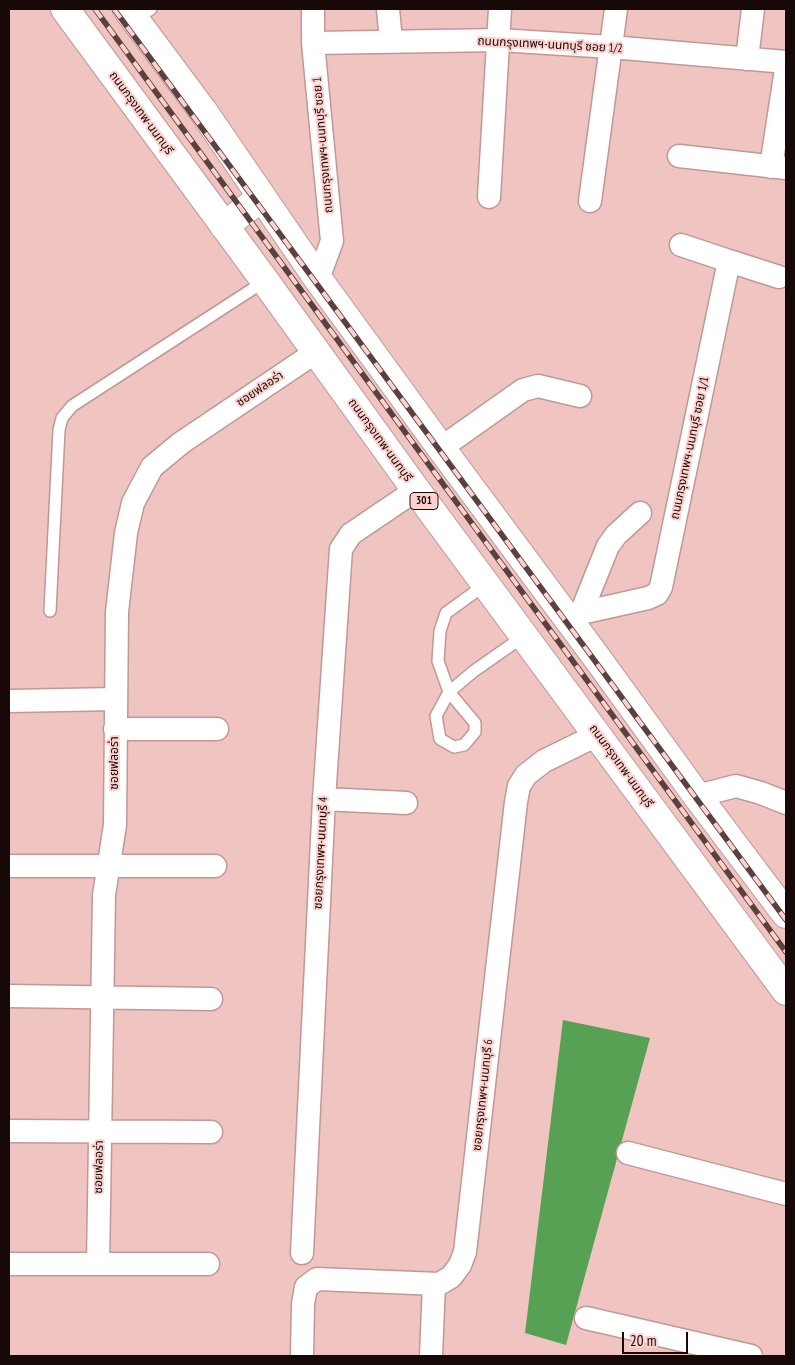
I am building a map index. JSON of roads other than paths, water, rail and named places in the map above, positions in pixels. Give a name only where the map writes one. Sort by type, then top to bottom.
[{"type":"main road","name":"ถนนกรุงเทพ-นนทบุรี","points":[[65,9],[416,490],[786,991]]},
{"type":"main road","points":[[138,12],[318,279],[441,448],[575,617],[697,796],[786,914]]},
{"type":"main road","points":[[224,226],[262,197]]},
{"type":"street","name":"ถนนกรุงเทพฯ-นนทบุรี ซอย 1","points":[[313,9],[313,43],[332,241],[318,279]]},
{"type":"street","points":[[388,9],[391,41]]},
{"type":"street","points":[[489,197],[500,9]]},
{"type":"street","points":[[590,201],[616,9]]},
{"type":"street","points":[[747,59],[753,9]]},
{"type":"street","name":"ถนนกรุงเทพฯ-นนทบุรี ซอย 1/2","points":[[313,43],[499,40],[611,47],[786,62]]},
{"type":"street","points":[[679,156],[779,167],[786,69]]},
{"type":"street","points":[[681,246],[779,277]]},
{"type":"street","name":"ถนนกรุงเทพฯ-นนทบุรี ซอย 1/1","points":[[575,617],[648,598],[657,594],[661,587],[729,261]]},
{"type":"street","name":"ซอยฟลอร่า","points":[[98,1264],[104,895],[115,825],[116,612],[126,533],[133,503],[152,467],[181,442],[316,352]]},
{"type":"street","points":[[441,448],[523,390],[538,386],[580,396]]},
{"type":"street","name":"ซอยกรุงเทพฯ-นนทบุรี 4","points":[[302,1253],[324,799],[341,549],[351,534],[416,490]]},
{"type":"street","points":[[575,617],[608,546],[616,535],[640,513]]},
{"type":"street","points":[[9,700],[116,699]]},
{"type":"street","points":[[115,730],[217,729]]},
{"type":"street","name":"ซอยกรุงเทพฯ-นนทบุรี 6","points":[[434,1284],[439,1284],[451,1277],[460,1265],[465,1252],[519,786],[526,775],[544,761],[598,735]]},
{"type":"street","points":[[697,796],[736,786],[761,792],[786,804]]},
{"type":"street","points":[[324,799],[406,803]]},
{"type":"street","points":[[9,866],[215,866]]},
{"type":"street","points":[[9,996],[211,998]]},
{"type":"street","points":[[9,1131],[211,1132]]},
{"type":"street","points":[[628,1153],[786,1194]]},
{"type":"street","points":[[9,1264],[208,1264]]},
{"type":"street","points":[[302,1356],[303,1304],[306,1287],[317,1279],[434,1284],[431,1356]]},
{"type":"street","points":[[586,1318],[751,1356]]},
{"type":"lane","points":[[50,612],[59,430],[62,418],[72,406],[265,281]]},
{"type":"lane","points":[[486,584],[446,613],[440,631],[438,661],[449,692],[475,723],[475,732],[464,745],[454,747],[440,739],[436,716],[449,692],[474,671],[524,636]]},
{"type":"railway","points":[[95,9],[786,952]]},
{"type":"railway","points":[[114,9],[786,920]]}]
